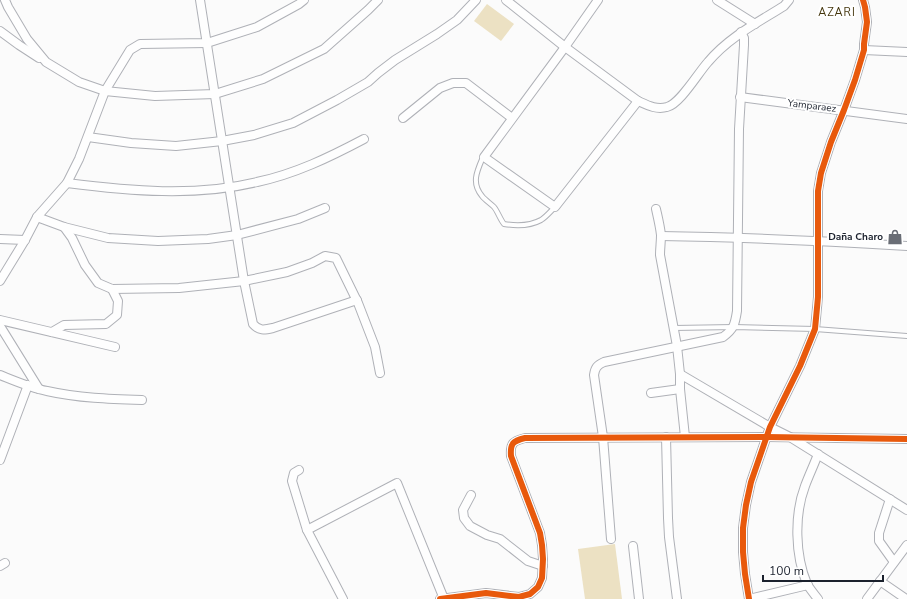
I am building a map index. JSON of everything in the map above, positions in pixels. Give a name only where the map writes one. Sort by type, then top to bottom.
[{"type":"street","points":[[5,0],[27,38],[46,62]]},
{"type":"street","points":[[200,0],[244,281],[253,324],[256,328],[264,330],[357,300]]},
{"type":"street","points":[[0,281],[37,217],[67,183],[79,159],[105,91],[130,50],[140,44],[207,43],[257,27],[304,0]]},
{"type":"street","points":[[0,31],[19,45],[79,82],[105,91],[155,96],[215,94],[263,79],[324,49],[378,0]]},
{"type":"street","points":[[88,137],[131,143],[176,146],[222,141],[254,135],[293,123],[368,82],[395,60],[457,20],[476,0]]},
{"type":"street","points":[[506,0],[565,47],[638,101],[650,107],[660,108],[668,107],[678,101],[708,62],[724,45],[741,32],[784,6],[788,0]]},
{"type":"street","points":[[598,0],[484,157],[555,207],[638,101]]},
{"type":"street","points":[[717,0],[755,24]]},
{"type":"street","points":[[808,585],[749,599],[743,552],[743,528],[751,482],[766,436],[800,366],[815,329],[818,297],[818,191],[821,173],[831,142],[855,80],[864,50],[867,22],[863,0]]},
{"type":"street","points":[[611,539],[603,437],[594,375],[595,368],[598,364],[604,362],[722,337],[734,327],[737,311],[740,97],[744,45],[744,38],[741,32]]},
{"type":"street","points":[[864,50],[907,52]]},
{"type":"street","points":[[403,118],[440,88],[453,83],[466,83],[512,118]]},
{"type":"street","name":"Yamparaez","points":[[740,97],[907,118]]},
{"type":"street","points":[[67,183],[143,190],[179,191],[229,188],[258,182],[292,172],[337,154],[364,139]]},
{"type":"street","points":[[37,217],[64,227],[108,238],[158,241],[208,239],[237,235],[298,220],[326,208]]},
{"type":"street","points":[[656,209],[661,236],[660,255],[677,346],[685,437]]},
{"type":"street","points":[[64,227],[72,238],[85,265],[98,283],[112,289],[180,288],[244,281],[287,272],[312,263],[325,256],[336,258],[357,300],[375,347],[380,373]]},
{"type":"street","points":[[661,236],[818,240],[907,246]]},
{"type":"street","points":[[0,239],[25,240]]},
{"type":"street","points":[[52,332],[64,325],[106,324],[118,316],[118,301],[112,289]]},
{"type":"street","points":[[0,320],[115,347]]},
{"type":"street","points":[[0,326],[39,389]]},
{"type":"street","points":[[680,374],[770,427],[790,437],[907,510]]},
{"type":"street","points":[[0,375],[45,391],[74,396],[142,400]]},
{"type":"street","points":[[0,460],[28,385]]},
{"type":"street","points":[[651,393],[680,389]]},
{"type":"street","points":[[307,530],[397,483],[443,599],[486,593],[519,597],[530,594],[538,587],[542,578],[543,559],[540,533],[511,456],[510,448],[512,443],[516,440],[525,438],[766,436],[907,439]]},
{"type":"street","points":[[666,437],[669,537],[677,599]]},
{"type":"street","points":[[818,454],[804,487],[798,518],[797,537],[801,565],[808,585],[818,599]]},
{"type":"street","points":[[299,470],[294,473],[292,481],[307,530],[343,599]]},
{"type":"street","points":[[471,495],[463,510],[464,518],[470,526],[487,535],[500,539],[528,561],[542,566]]},
{"type":"street","points":[[890,499],[879,533],[879,541],[894,562]]},
{"type":"street","points":[[867,599],[907,545]]},
{"type":"street","points":[[633,546],[639,599]]},
{"type":"street","points":[[880,581],[906,599]]},
{"type":"lane","points":[[484,157],[476,174],[476,186],[482,196],[495,208],[504,224],[531,224],[542,220],[555,207]]},
{"type":"lane","points":[[674,328],[734,327],[815,329],[907,336]]},
{"type":"shaded area","points":[[487,4],[514,24],[501,41],[474,21]]},
{"type":"shaded area","points":[[615,544],[622,599],[585,599],[578,549]]},
{"type":"cycle path","points":[[749,599],[743,552],[743,528],[746,505],[751,482],[770,427],[800,366],[815,329],[818,297],[818,191],[821,173],[831,142],[855,80],[864,50],[867,22],[863,0]]},
{"type":"cycle path","points":[[440,599],[486,593],[519,597],[530,594],[538,587],[542,578],[543,559],[540,533],[511,456],[511,448],[513,443],[521,439],[766,437],[907,439]]},
{"type":"place","name":"Daña Charo","points":[[895,237]]},
{"type":"district","name":"AZARI","points":[[837,12]]}]
